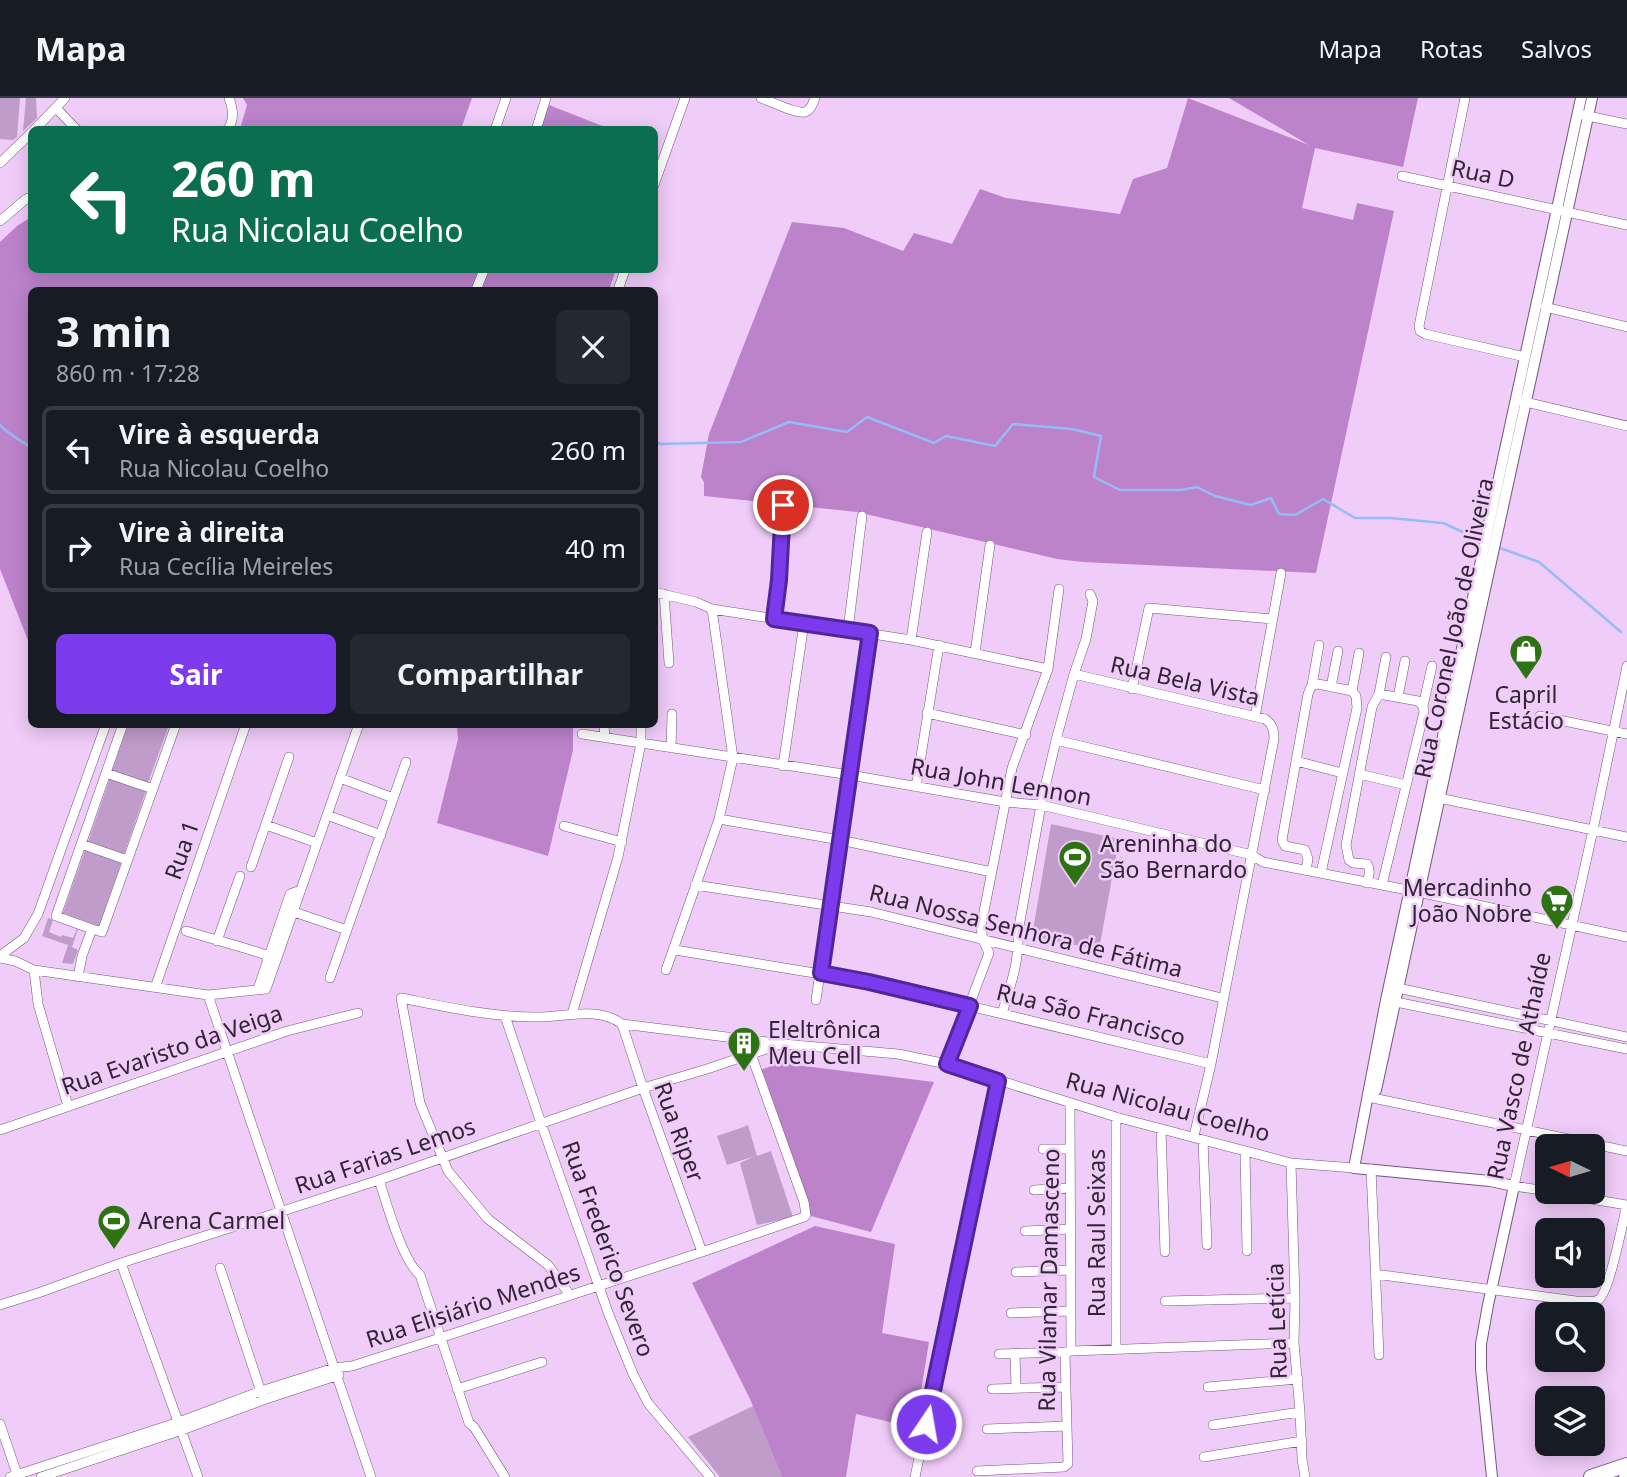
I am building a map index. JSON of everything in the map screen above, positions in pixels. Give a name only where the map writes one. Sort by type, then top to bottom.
[{"type":"main road","points":[[1591,1477],[1627,1465]]},
{"type":"street","points":[[38,126],[65,98]]},
{"type":"street","points":[[229,98],[233,115],[229,126]]},
{"type":"street","points":[[496,126],[506,98]]},
{"type":"street","points":[[537,126],[546,98]]},
{"type":"street","points":[[658,174],[685,98]]},
{"type":"street","points":[[761,98],[804,112],[811,108],[815,98]]},
{"type":"street","points":[[1465,98],[1420,331],[1525,357]]},
{"type":"street","name":"Rua Coronel João de Oliveira","points":[[1581,98],[1583,115]]},
{"type":"street","name":"Rua Coronel João de Oliveira","points":[[1414,892],[1439,798],[1520,401],[1525,357],[1583,115],[1592,98]]},
{"type":"street","points":[[55,108],[73,126]]},
{"type":"street","points":[[1583,115],[1627,124]]},
{"type":"street","points":[[0,163],[28,136]]},
{"type":"street","name":"Rua D","points":[[1402,176],[1627,225]]},
{"type":"street","points":[[0,220],[28,198]]},
{"type":"street","name":"Rua Coronel João de Oliveira","points":[[1379,1355],[1375,1274],[1362,1168],[1371,1098],[1520,401],[1545,307],[1561,211]]},
{"type":"street","points":[[1545,307],[1627,327]]},
{"type":"street","points":[[1520,401],[1627,426]]},
{"type":"street","points":[[774,619],[783,505]]},
{"type":"street","points":[[848,630],[862,516]]},
{"type":"street","points":[[911,640],[927,533]]},
{"type":"street","points":[[975,653],[990,545]]},
{"type":"street","points":[[1255,717],[1281,573]]},
{"type":"street","points":[[947,1064],[989,953],[981,927],[1005,802],[1012,768],[1048,669],[1059,589]]},
{"type":"street","points":[[668,663],[659,593],[712,609],[939,645],[1048,669]]},
{"type":"street","points":[[1002,1014],[1016,966],[1018,932],[1041,805],[1056,740],[1086,639],[1093,601],[1090,594]]},
{"type":"street","points":[[1132,689],[1149,608],[1273,619]]},
{"type":"street","points":[[666,970],[719,819],[733,758],[712,609]]},
{"type":"street","points":[[783,766],[804,623]]},
{"type":"street","points":[[816,1000],[870,633]]},
{"type":"street","points":[[916,788],[939,645]]},
{"type":"street","points":[[1306,870],[1308,859],[1305,849],[1285,846],[1282,840],[1319,645]]},
{"type":"street","points":[[1331,687],[1338,651]]},
{"type":"street","points":[[1352,691],[1359,653]]},
{"type":"street","points":[[1367,883],[1369,867],[1367,864],[1349,860],[1346,845],[1372,707],[1379,694],[1386,657]]},
{"type":"street","points":[[1398,697],[1405,661]]},
{"type":"street","points":[[1382,885],[1424,712],[1432,666]]},
{"type":"street","name":"Rua Vasco de Athaíde","points":[[1492,1477],[1481,1343],[1627,666]]},
{"type":"street","name":"Rua Bela Vista","points":[[1074,674],[1269,721],[1274,731],[1274,739],[1265,790]]},
{"type":"street","points":[[1312,685],[1352,691],[1356,696],[1357,708],[1321,873]]},
{"type":"street","points":[[1379,694],[1418,701],[1423,706]]},
{"type":"street","points":[[927,713],[1026,735]]},
{"type":"street","points":[[671,748],[672,714]]},
{"type":"street","points":[[1540,716],[1627,734]]},
{"type":"street","points":[[0,957],[24,939],[38,914],[105,728]]},
{"type":"street","points":[[122,728],[56,916],[102,932],[175,728]]},
{"type":"street","name":"Rua 1","points":[[155,988],[245,728]]},
{"type":"street","points":[[273,957],[294,912],[358,728]]},
{"type":"street","points":[[604,728],[605,737]]},
{"type":"street","points":[[572,1014],[622,842],[641,743],[641,728]]},
{"type":"street","name":"Rua John Lennon","points":[[582,734],[1005,802],[1041,805],[1252,855],[1263,862],[1627,937]]},
{"type":"street","points":[[1056,740],[1265,790],[1222,998],[1198,1138],[1207,1245]]},
{"type":"street","points":[[251,867],[289,757]]},
{"type":"street","points":[[1296,761],[1342,773]]},
{"type":"street","points":[[330,978],[406,762]]},
{"type":"street","points":[[106,773],[153,789]]},
{"type":"street","points":[[1359,774],[1406,785]]},
{"type":"street","points":[[340,778],[393,798]]},
{"type":"street","points":[[1439,798],[1627,837]]},
{"type":"street","points":[[327,815],[381,835]]},
{"type":"street","points":[[719,819],[840,840],[992,872]]},
{"type":"street","points":[[265,825],[317,843]]},
{"type":"street","points":[[564,826],[622,842]]},
{"type":"street","points":[[82,844],[127,860]]},
{"type":"street","points":[[218,941],[240,876]]},
{"type":"street","name":"Rua Nossa Senhora de Fátima","points":[[695,885],[871,912],[1222,998]]},
{"type":"street","points":[[0,957],[34,970],[208,995],[262,989],[290,894],[301,890]]},
{"type":"street","points":[[294,912],[347,930]]},
{"type":"street","points":[[78,978],[82,956],[92,929]]},
{"type":"street","points":[[186,931],[273,957]]},
{"type":"street","name":"Rua São Francisco","points":[[675,950],[869,982],[1211,1064]]},
{"type":"street","points":[[34,970],[38,1004],[68,1106]]},
{"type":"street","points":[[1393,987],[1627,1037]]},
{"type":"street","points":[[208,995],[371,1477]]},
{"type":"street","name":"Rua Nicolau Coelho","points":[[441,1157],[420,1103],[401,998],[505,1016],[607,1016],[614,1017],[622,1024],[783,1044],[898,1054],[947,1064],[1116,1117],[1291,1163],[1490,1181],[1535,1190]]},
{"type":"street","points":[[1390,1000],[1627,1049]]},
{"type":"street","name":"Rua Evaristo da Veiga","points":[[0,1130],[287,1031],[358,1013]]},
{"type":"street","name":"Rua Frederico Severo","points":[[505,1016],[622,1347],[648,1403],[710,1477]]},
{"type":"street","name":"Rua Riper","points":[[622,1024],[702,1252]]},
{"type":"street","name":"Rua Farias Lemos","points":[[0,1306],[121,1263],[379,1180],[643,1088],[783,1044]]},
{"type":"street","name":"Rua Elisiário Mendes","points":[[15,1476],[104,1451],[262,1395],[804,1217],[806,1215],[803,1202],[751,1054]]},
{"type":"street","points":[[915,1477],[998,1081]]},
{"type":"street","points":[[1371,1098],[1627,1151]]},
{"type":"street","name":"Rua Vilamar Damasceno","points":[[977,1471],[1067,1465],[1066,1387],[1071,1311],[1070,1102]]},
{"type":"street","name":"Rua Raul Seixas","points":[[1116,1117],[1116,1349]]},
{"type":"street","points":[[1161,1129],[1165,1252]]},
{"type":"street","points":[[1043,1149],[1070,1149]]},
{"type":"street","points":[[1245,1151],[1247,1251]]},
{"type":"street","points":[[441,1157],[447,1171],[488,1219],[548,1265],[570,1295]]},
{"type":"street","name":"Rua Letícia","points":[[1291,1163],[1294,1343],[1305,1477]]},
{"type":"street","points":[[379,1180],[398,1235],[413,1269],[420,1275],[469,1423],[505,1477]]},
{"type":"street","points":[[1034,1190],[1070,1188]]},
{"type":"street","name":"Rua Nicolau Coelho","points":[[1605,1201],[1627,1205]]},
{"type":"street","points":[[1375,1274],[1592,1301],[1602,1297],[1611,1272],[1627,1205]]},
{"type":"street","points":[[1025,1231],[1070,1229]]},
{"type":"street","points":[[121,1263],[198,1477]]},
{"type":"street","points":[[220,1268],[262,1395]]},
{"type":"street","points":[[1016,1272],[1071,1270]]},
{"type":"street","points":[[1165,1301],[1295,1298]]},
{"type":"street","points":[[1012,1313],[1071,1311]]},
{"type":"street","points":[[999,1354],[1294,1343]]},
{"type":"street","points":[[1015,1353],[1016,1388]]},
{"type":"street","points":[[457,1389],[542,1362]]},
{"type":"street","points":[[1208,1387],[1298,1379]]},
{"type":"street","points":[[992,1389],[1066,1387]]},
{"type":"street","points":[[1213,1425],[1300,1412]]},
{"type":"street","points":[[0,1424],[15,1476]]},
{"type":"street","points":[[987,1429],[1067,1426]]},
{"type":"street","points":[[1204,1457],[1302,1441]]},
{"type":"street","name":"Rua Elisiário Mendes","points":[[41,1477],[104,1451]]},
{"type":"shaded area","points":[[0,98],[20,98],[17,137],[13,140],[0,139]]},
{"type":"shaded area","points":[[26,98],[36,98],[37,118],[23,131]]},
{"type":"shaded area","points":[[243,98],[472,98],[462,126],[241,126],[247,105]]},
{"type":"shaded area","points":[[1188,98],[1309,145],[1229,98],[1418,98],[1403,167],[1315,148],[1302,208],[1353,220],[1357,203],[1394,211],[1316,573],[1057,559],[857,512],[704,496],[704,482],[701,477],[709,434],[792,222],[844,228],[903,251],[914,233],[952,244],[980,189],[1006,198],[1120,214],[1133,179],[1167,168]]},
{"type":"shaded area","points":[[549,105],[602,126],[541,126]]},
{"type":"shaded area","points":[[28,219],[28,273],[615,273],[610,287],[28,287],[28,640],[0,569],[0,242]]},
{"type":"shaded area","points":[[127,728],[168,728],[148,783],[112,771]]},
{"type":"shaded area","points":[[457,728],[573,728],[573,750],[548,856],[437,823],[458,739]]},
{"type":"shaded area","points":[[110,778],[146,791],[124,854],[88,842]]},
{"type":"shaded area","name":"Areninha do São Bernardo","points":[[1051,824],[1119,839],[1099,950],[1032,936]]},
{"type":"shaded area","points":[[85,850],[121,863],[99,926],[63,913]]},
{"type":"shaded area","points":[[48,918],[53,920],[49,932],[61,937],[73,938],[78,929],[72,947],[78,950],[73,964],[62,963],[68,945],[42,936]]},
{"type":"shaded area","points":[[779,1063],[934,1082],[871,1232],[811,1216],[761,1070]]},
{"type":"shaded area","points":[[748,1125],[757,1156],[771,1151],[793,1217],[757,1225],[740,1163],[755,1156],[727,1165],[717,1136]]},
{"type":"shaded area","points":[[815,1226],[895,1244],[882,1333],[929,1342],[915,1428],[856,1414],[846,1477],[782,1477],[750,1399],[692,1283]]},
{"type":"shaded area","points":[[753,1406],[782,1477],[720,1477],[688,1437]]},
{"type":"waterway","points":[[658,443],[741,442],[789,422],[847,432],[867,417],[934,443],[946,436],[995,446],[1013,424],[1072,429],[1101,436],[1094,477],[1120,490],[1181,490],[1197,487],[1215,496],[1251,505],[1271,498],[1279,514],[1295,515],[1323,499],[1355,518],[1443,523],[1476,538]]},
{"type":"waterway","points":[[0,425],[28,446]]},
{"type":"waterway","points":[[1500,548],[1539,562],[1621,632]]},
{"type":"place","name":"Capril Estácio","points":[[1526,681]]},
{"type":"place","name":"Areninha do São Bernardo","points":[[1075,887]]},
{"type":"place","name":"Mercadinho João Nobre","points":[[1557,931]]},
{"type":"place","name":"Eleltrônica Meu Cell","points":[[744,1073]]},
{"type":"place","name":"Arena Carmel","points":[[114,1251]]},
{"type":"route","points":[[783,505],[774,619],[870,633],[821,973],[970,1006],[947,1064],[998,1081],[926,1424]]}]
